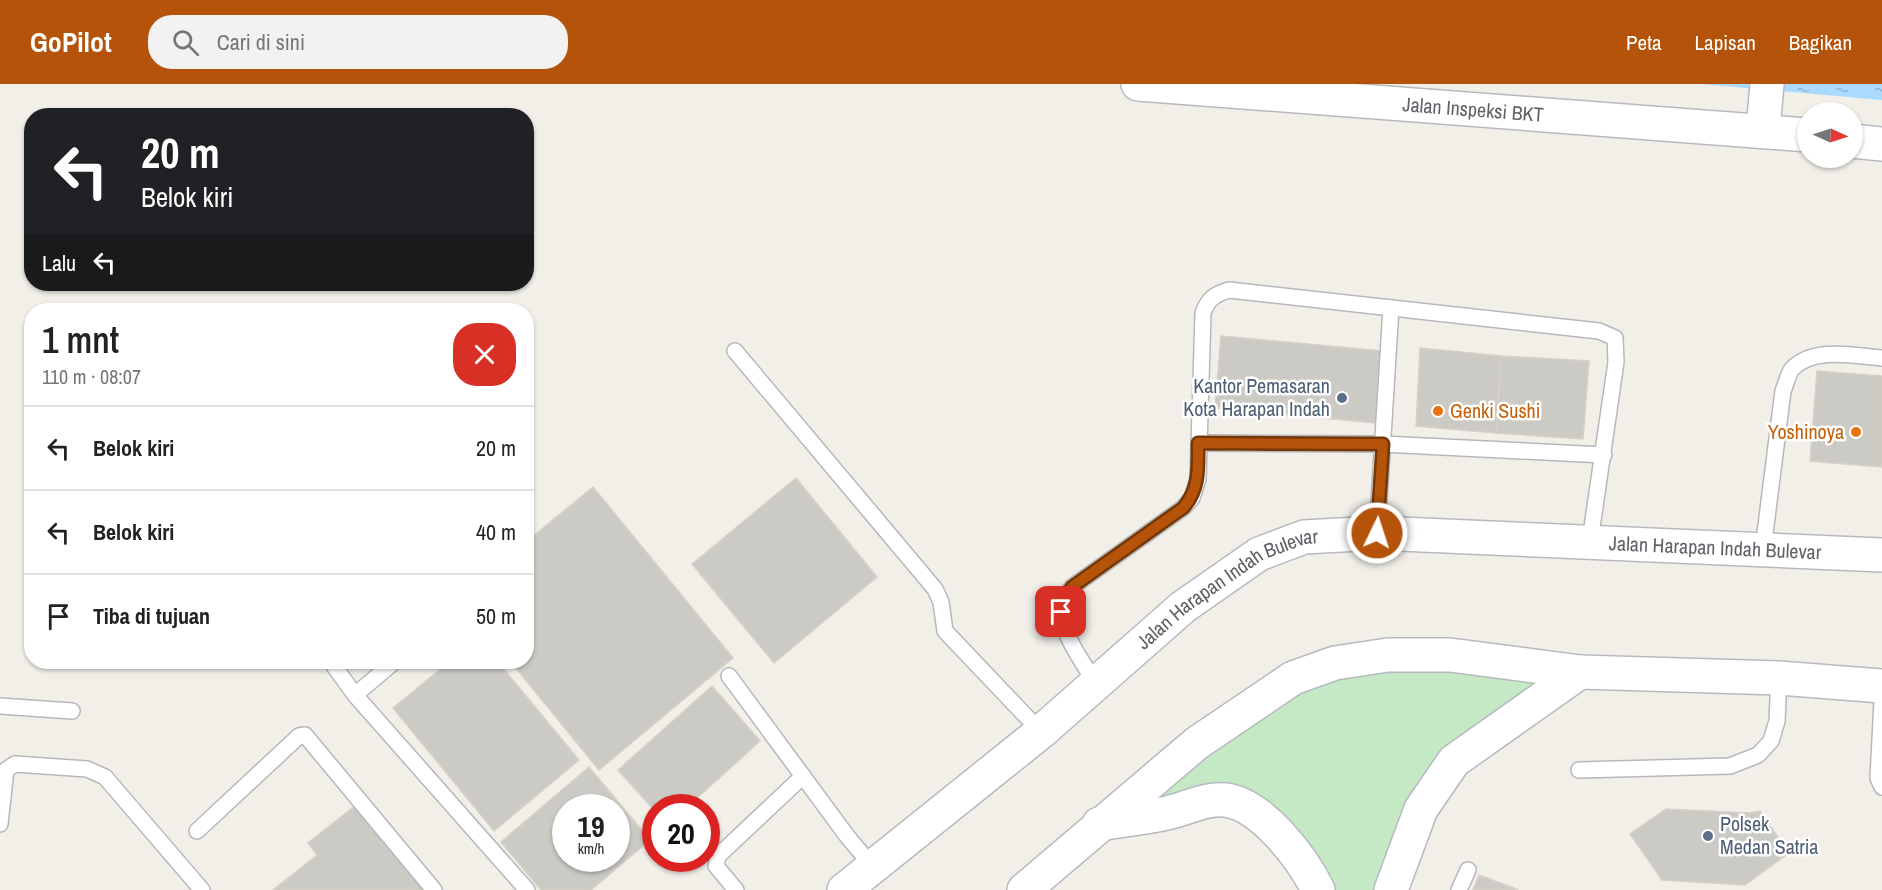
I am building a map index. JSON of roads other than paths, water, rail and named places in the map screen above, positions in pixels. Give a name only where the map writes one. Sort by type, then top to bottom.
[{"type":"street","name":"Jalan Inspeksi BKT","points":[[1137,84],[1797,134]]},
{"type":"street","points":[[1763,130],[1766,91]]},
{"type":"street","points":[[1863,142],[1882,144]]},
{"type":"street","name":"Jalan Harapan Indah Bulevar","points":[[844,890],[1041,732],[1183,607],[1258,554],[1304,537],[1377,533],[1882,555]]},
{"type":"street","points":[[1024,890],[1197,743],[1293,678],[1335,663],[1388,656],[1450,655],[1580,672],[1779,678],[1882,686]]},
{"type":"street","points":[[1391,890],[1421,809],[1454,761],[1580,672]]},
{"type":"street","points":[[1099,824],[1169,813],[1206,802],[1225,800],[1257,814],[1285,840],[1318,890]]},
{"type":"lane","points":[[1096,684],[1064,627],[1062,601],[1072,587],[1183,508],[1192,498],[1198,479],[1203,313],[1212,296],[1229,290],[1599,331],[1615,338],[1616,362],[1590,541]]},
{"type":"lane","points":[[1377,533],[1391,308]]},
{"type":"lane","points":[[735,351],[935,589],[941,602],[945,631],[1041,732]]},
{"type":"lane","points":[[1763,549],[1783,391],[1791,370],[1809,358],[1827,355],[1882,358]]},
{"type":"lane","points":[[1198,443],[1383,444],[1604,455]]},
{"type":"lane","points":[[336,669],[356,695],[527,890]]},
{"type":"lane","points":[[356,695],[386,669]]},
{"type":"lane","points":[[729,676],[802,776],[872,866]]},
{"type":"lane","points":[[1579,770],[1730,766],[1758,755],[1770,741],[1777,721],[1779,678]]},
{"type":"lane","points":[[1882,701],[1878,778],[1882,787]]},
{"type":"lane","points":[[0,706],[72,711]]},
{"type":"lane","points":[[197,831],[299,736],[305,735],[434,890]]},
{"type":"lane","points":[[0,824],[6,770],[15,764],[87,769],[105,777],[202,890]]},
{"type":"lane","points":[[736,890],[716,866],[718,856],[802,776]]},
{"type":"lane","points":[[1459,890],[1468,870]]},
{"type":"water","points":[[1700,84],[1882,84],[1882,100]]},
{"type":"place","name":"Kantor Pemasaran Kota Harapan Indah","points":[[1342,398]]},
{"type":"place","name":"Genki Sushi","points":[[1438,411]]},
{"type":"place","name":"Yoshinoya","points":[[1856,432]]},
{"type":"place","name":"Polsek Medan Satria","points":[[1708,836]]}]
